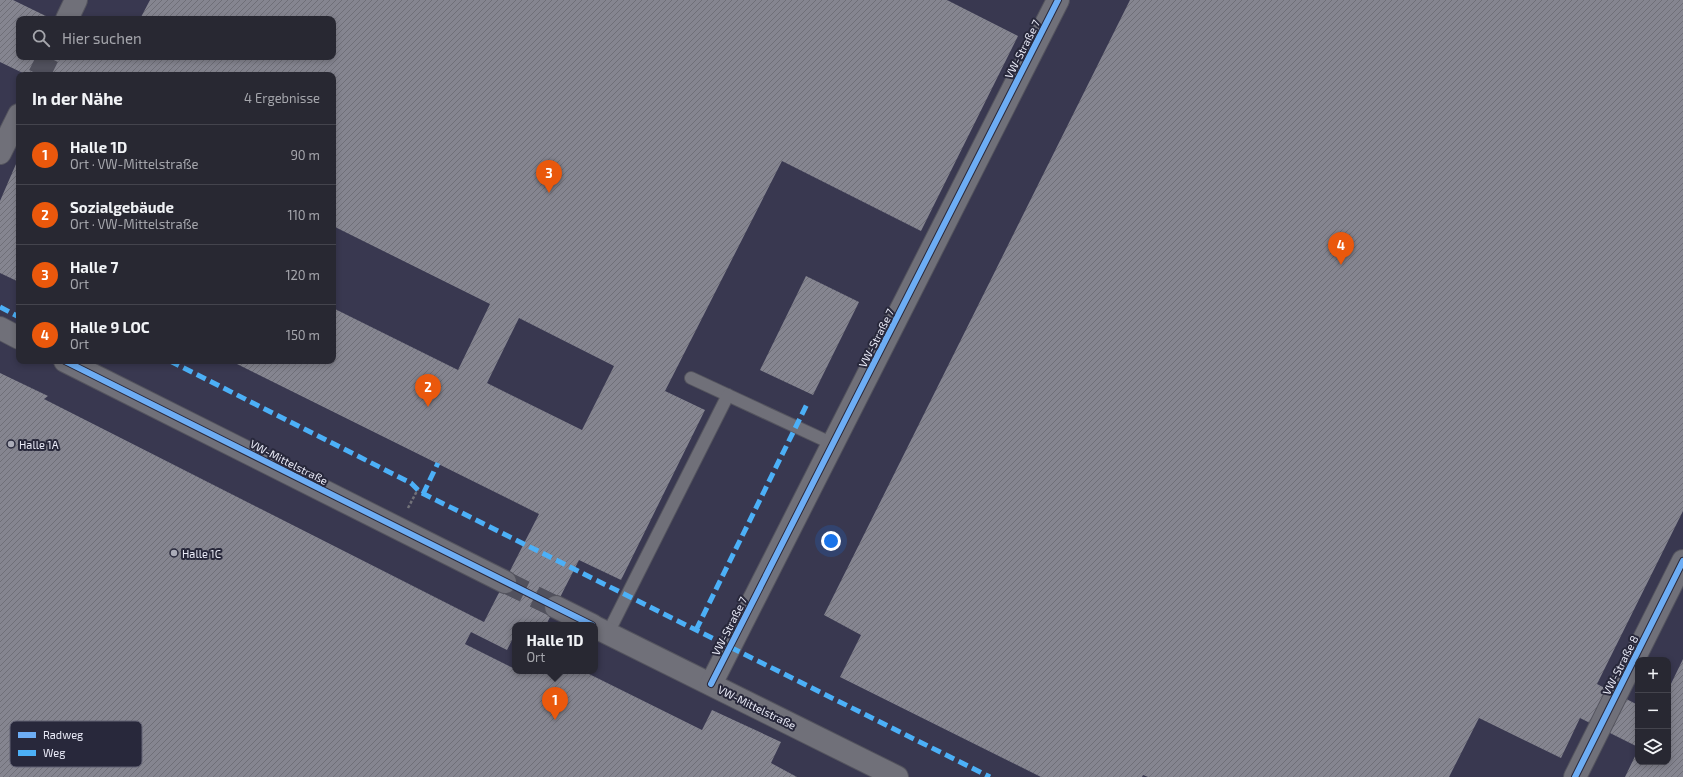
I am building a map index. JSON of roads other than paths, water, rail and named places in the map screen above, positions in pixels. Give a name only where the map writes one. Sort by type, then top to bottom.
[{"type":"street","points":[[68,16],[76,0]]},
{"type":"street","name":"VW-Straße 7","points":[[711,684],[1058,0]]},
{"type":"street","points":[[0,153],[16,121]]},
{"type":"street","points":[[0,328],[16,336]]},
{"type":"street","name":"VW-Mittelstraße","points":[[71,364],[505,582]]},
{"type":"street","name":"VW-Straße 8","points":[[1575,777],[1683,561]]},
{"type":"street","name":"VW-Mittelstraße","points":[[556,607],[586,622]]},
{"type":"street","name":"VW-Mittelstraße","points":[[598,628],[897,777]]},
{"type":"lane","points":[[691,378],[833,444]]},
{"type":"lane","points":[[598,628],[728,395]]},
{"type":"tunnel","points":[[40,72],[46,60]]},
{"type":"tunnel","points":[[505,582],[556,607]]},
{"type":"place","name":"Halle 7","points":[[549,193]]},
{"type":"place","name":"Halle 9 LOC","points":[[1341,265]]},
{"type":"place","name":"Sozialgebäude","points":[[428,407]]},
{"type":"place","name":"Halle 1A","points":[[11,444]]},
{"type":"place","name":"Halle 1C","points":[[174,553]]},
{"type":"place","name":"Halle 1D","points":[[555,720]]}]
